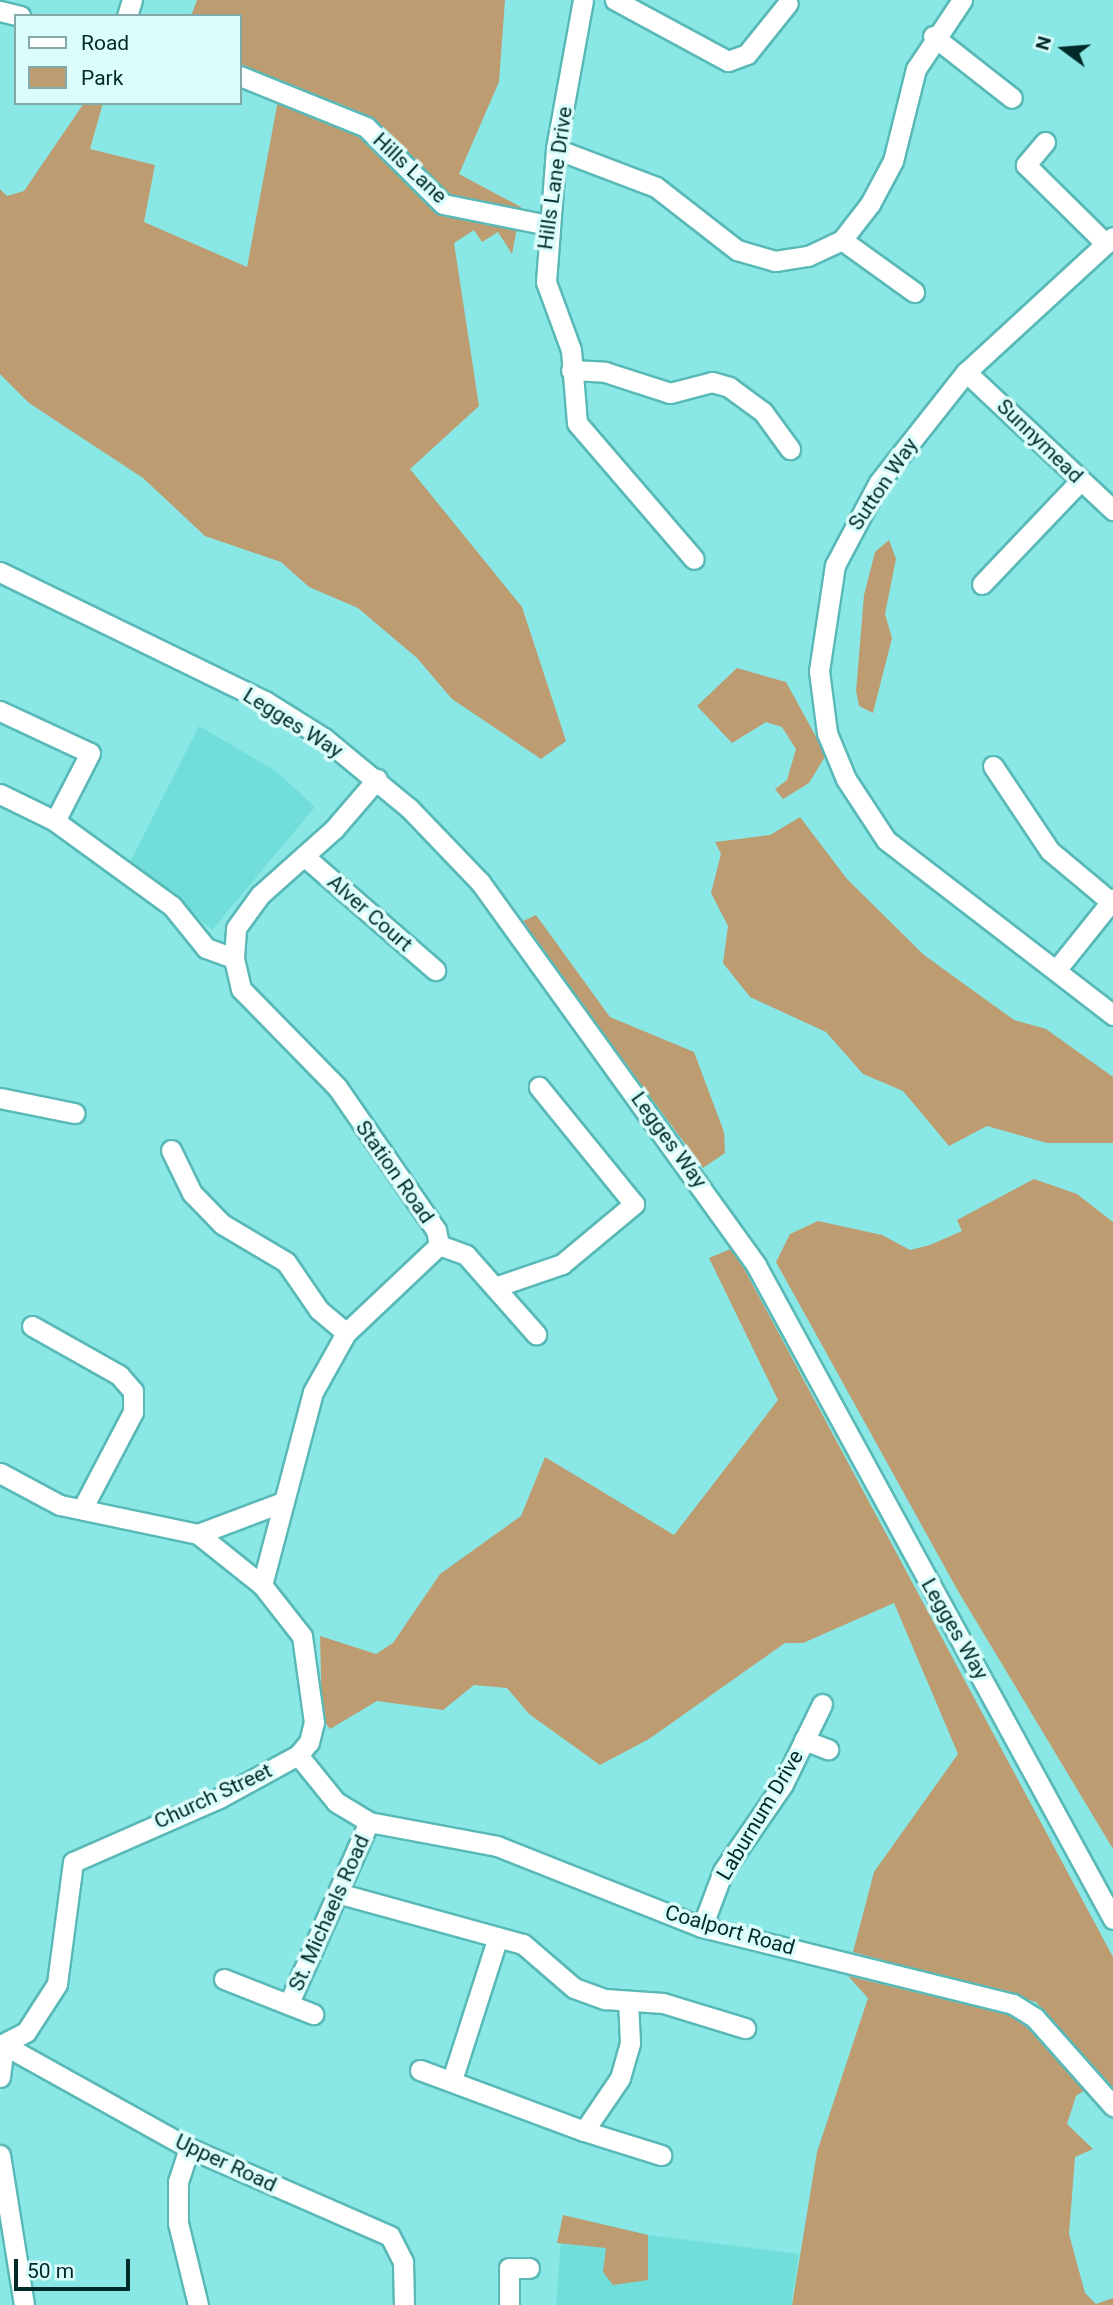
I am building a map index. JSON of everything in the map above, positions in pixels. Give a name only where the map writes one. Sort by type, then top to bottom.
[{"type":"street","name":"Hills Lane Drive","points":[[583,0],[556,149],[543,267],[571,350],[571,400],[583,433],[694,559]]},
{"type":"street","points":[[615,0],[670,35],[728,61],[747,54],[788,3]]},
{"type":"street","points":[[556,149],[656,187],[752,256],[791,260],[842,240],[893,160],[916,69],[933,37],[962,0]]},
{"type":"street","points":[[933,37],[1012,98]]},
{"type":"street","name":"Hills Lane","points":[[242,77],[366,127],[443,204],[548,225]]},
{"type":"street","points":[[1045,142],[1026,165],[1109,240]]},
{"type":"street","points":[[842,240],[914,292]]},
{"type":"street","name":"Sutton Way","points":[[1109,240],[966,372],[879,482],[835,565],[820,636],[827,733],[846,779],[886,840],[1057,969],[1113,1015]]},
{"type":"street","points":[[571,370],[605,372],[670,393],[712,382],[729,387],[763,412],[790,449]]},
{"type":"street","name":"Sunnymead","points":[[966,372],[1113,510]]},
{"type":"street","points":[[982,584],[1080,481]]},
{"type":"street","name":"Legges Way","points":[[0,572],[265,701],[377,779],[502,909],[756,1265],[1113,1919]]},
{"type":"street","points":[[0,711],[90,752],[55,821]]},
{"type":"street","points":[[993,766],[1050,851],[1112,900],[1057,969]]},
{"type":"street","name":"Station Road","points":[[262,1585],[313,1392],[346,1333],[439,1245],[428,1217],[337,1087],[241,989],[234,958],[236,929],[260,895],[304,856],[377,779]]},
{"type":"street","points":[[0,794],[55,821],[172,906],[205,948],[234,958]]},
{"type":"street","name":"Alver Court","points":[[304,856],[435,970]]},
{"type":"street","points":[[495,1287],[562,1264],[634,1203],[551,1116],[539,1087]]},
{"type":"street","points":[[0,1098],[74,1113]]},
{"type":"street","points":[[171,1150],[175,1177],[222,1224],[286,1262],[319,1310],[346,1333]]},
{"type":"street","points":[[439,1245],[466,1255],[536,1335]]},
{"type":"street","points":[[32,1326],[119,1375],[133,1391],[133,1412],[82,1509]]},
{"type":"street","name":"Church Street","points":[[0,1473],[82,1509],[198,1534],[262,1585],[302,1636],[310,1660],[314,1722],[298,1755],[219,1798],[73,1862],[57,1984],[46,2010],[2,2045]]},
{"type":"street","points":[[198,1534],[283,1502]]},
{"type":"street","name":"Laburnum Drive","points":[[702,1927],[723,1871],[804,1740],[822,1704]]},
{"type":"street","points":[[804,1740],[828,1749]]},
{"type":"street","name":"Coalport Road","points":[[298,1755],[336,1802],[369,1822],[497,1846],[702,1927],[1013,2004],[1035,2018],[1113,2106]]},
{"type":"street","name":"St. Michaels Road","points":[[289,2003],[341,1894],[369,1822]]},
{"type":"street","points":[[341,1894],[523,1944],[574,1988],[628,2001],[663,2003],[745,2028]]},
{"type":"street","points":[[452,2080],[498,1937]]},
{"type":"street","name":"St. Michaels Road","points":[[224,1979],[248,1977],[289,2003],[313,2014]]},
{"type":"street","points":[[584,2131],[621,2078],[630,2043],[628,2001]]},
{"type":"street","points":[[0,2077],[2,2045]]},
{"type":"street","name":"Upper Road","points":[[2,2045],[189,2148],[390,2236],[403,2262],[404,2305]]},
{"type":"street","points":[[420,2070],[584,2131],[661,2155]]},
{"type":"street","points":[[189,2148],[178,2182],[178,2222],[198,2305]]},
{"type":"street","points":[[0,2155],[24,2305]]},
{"type":"street","points":[[509,2305],[509,2268],[529,2268]]},
{"type":"shaded area","points":[[199,726],[276,771],[315,807],[212,930],[130,862]]},
{"type":"shaded area","points":[[563,2215],[648,2235],[799,2254],[791,2305],[556,2305]]},
{"type":"green space","points":[[197,0],[505,0],[499,82],[459,174],[521,207],[512,254],[498,232],[482,242],[474,230],[454,243],[479,406],[410,469],[522,607],[566,741],[541,759],[452,699],[417,658],[358,608],[309,587],[281,562],[205,536],[143,478],[29,403],[0,374],[0,189],[7,196],[24,191],[83,105],[102,105],[90,149],[155,165],[144,222],[247,267],[281,84],[242,68],[242,14],[192,14]]},
{"type":"green space","points":[[889,540],[896,559],[885,614],[892,638],[873,713],[859,706],[856,691],[864,595],[875,552]]},
{"type":"green space","points":[[737,668],[786,682],[826,755],[809,783],[783,799],[775,789],[787,780],[796,749],[782,727],[766,722],[732,743],[697,706]]},
{"type":"green space","points":[[800,817],[847,879],[924,955],[1014,1020],[1046,1029],[1113,1077],[1113,1143],[1047,1143],[987,1126],[949,1146],[903,1091],[863,1074],[826,1032],[750,997],[723,963],[728,926],[711,893],[721,854],[715,842],[770,835]]},
{"type":"green space","points":[[536,915],[610,1017],[694,1052],[724,1132],[725,1153],[703,1168],[521,922]]},
{"type":"green space","points":[[1034,1179],[1077,1194],[1113,1222],[1113,1849],[958,1591],[776,1262],[790,1234],[818,1221],[882,1235],[910,1250],[930,1245],[962,1231],[957,1220]]},
{"type":"green space","points":[[733,1248],[1113,1957],[1113,2088],[1036,2002],[853,1952],[874,1872],[958,1754],[894,1603],[803,1643],[785,1643],[649,1739],[600,1765],[529,1714],[507,1688],[474,1685],[443,1710],[377,1701],[330,1729],[322,1718],[320,1636],[376,1654],[393,1643],[440,1574],[521,1516],[545,1457],[674,1535],[778,1400],[709,1258]]},
{"type":"green space","points":[[848,1976],[1014,2016],[1091,2086],[1076,2096],[1067,2124],[1093,2149],[1075,2157],[1069,2234],[1085,2293],[1096,2304],[1113,2298],[1113,2305],[792,2305],[817,2152],[868,1998]]},
{"type":"green space","points":[[563,2215],[648,2235],[648,2280],[613,2285],[603,2272],[606,2248],[557,2243]]}]
